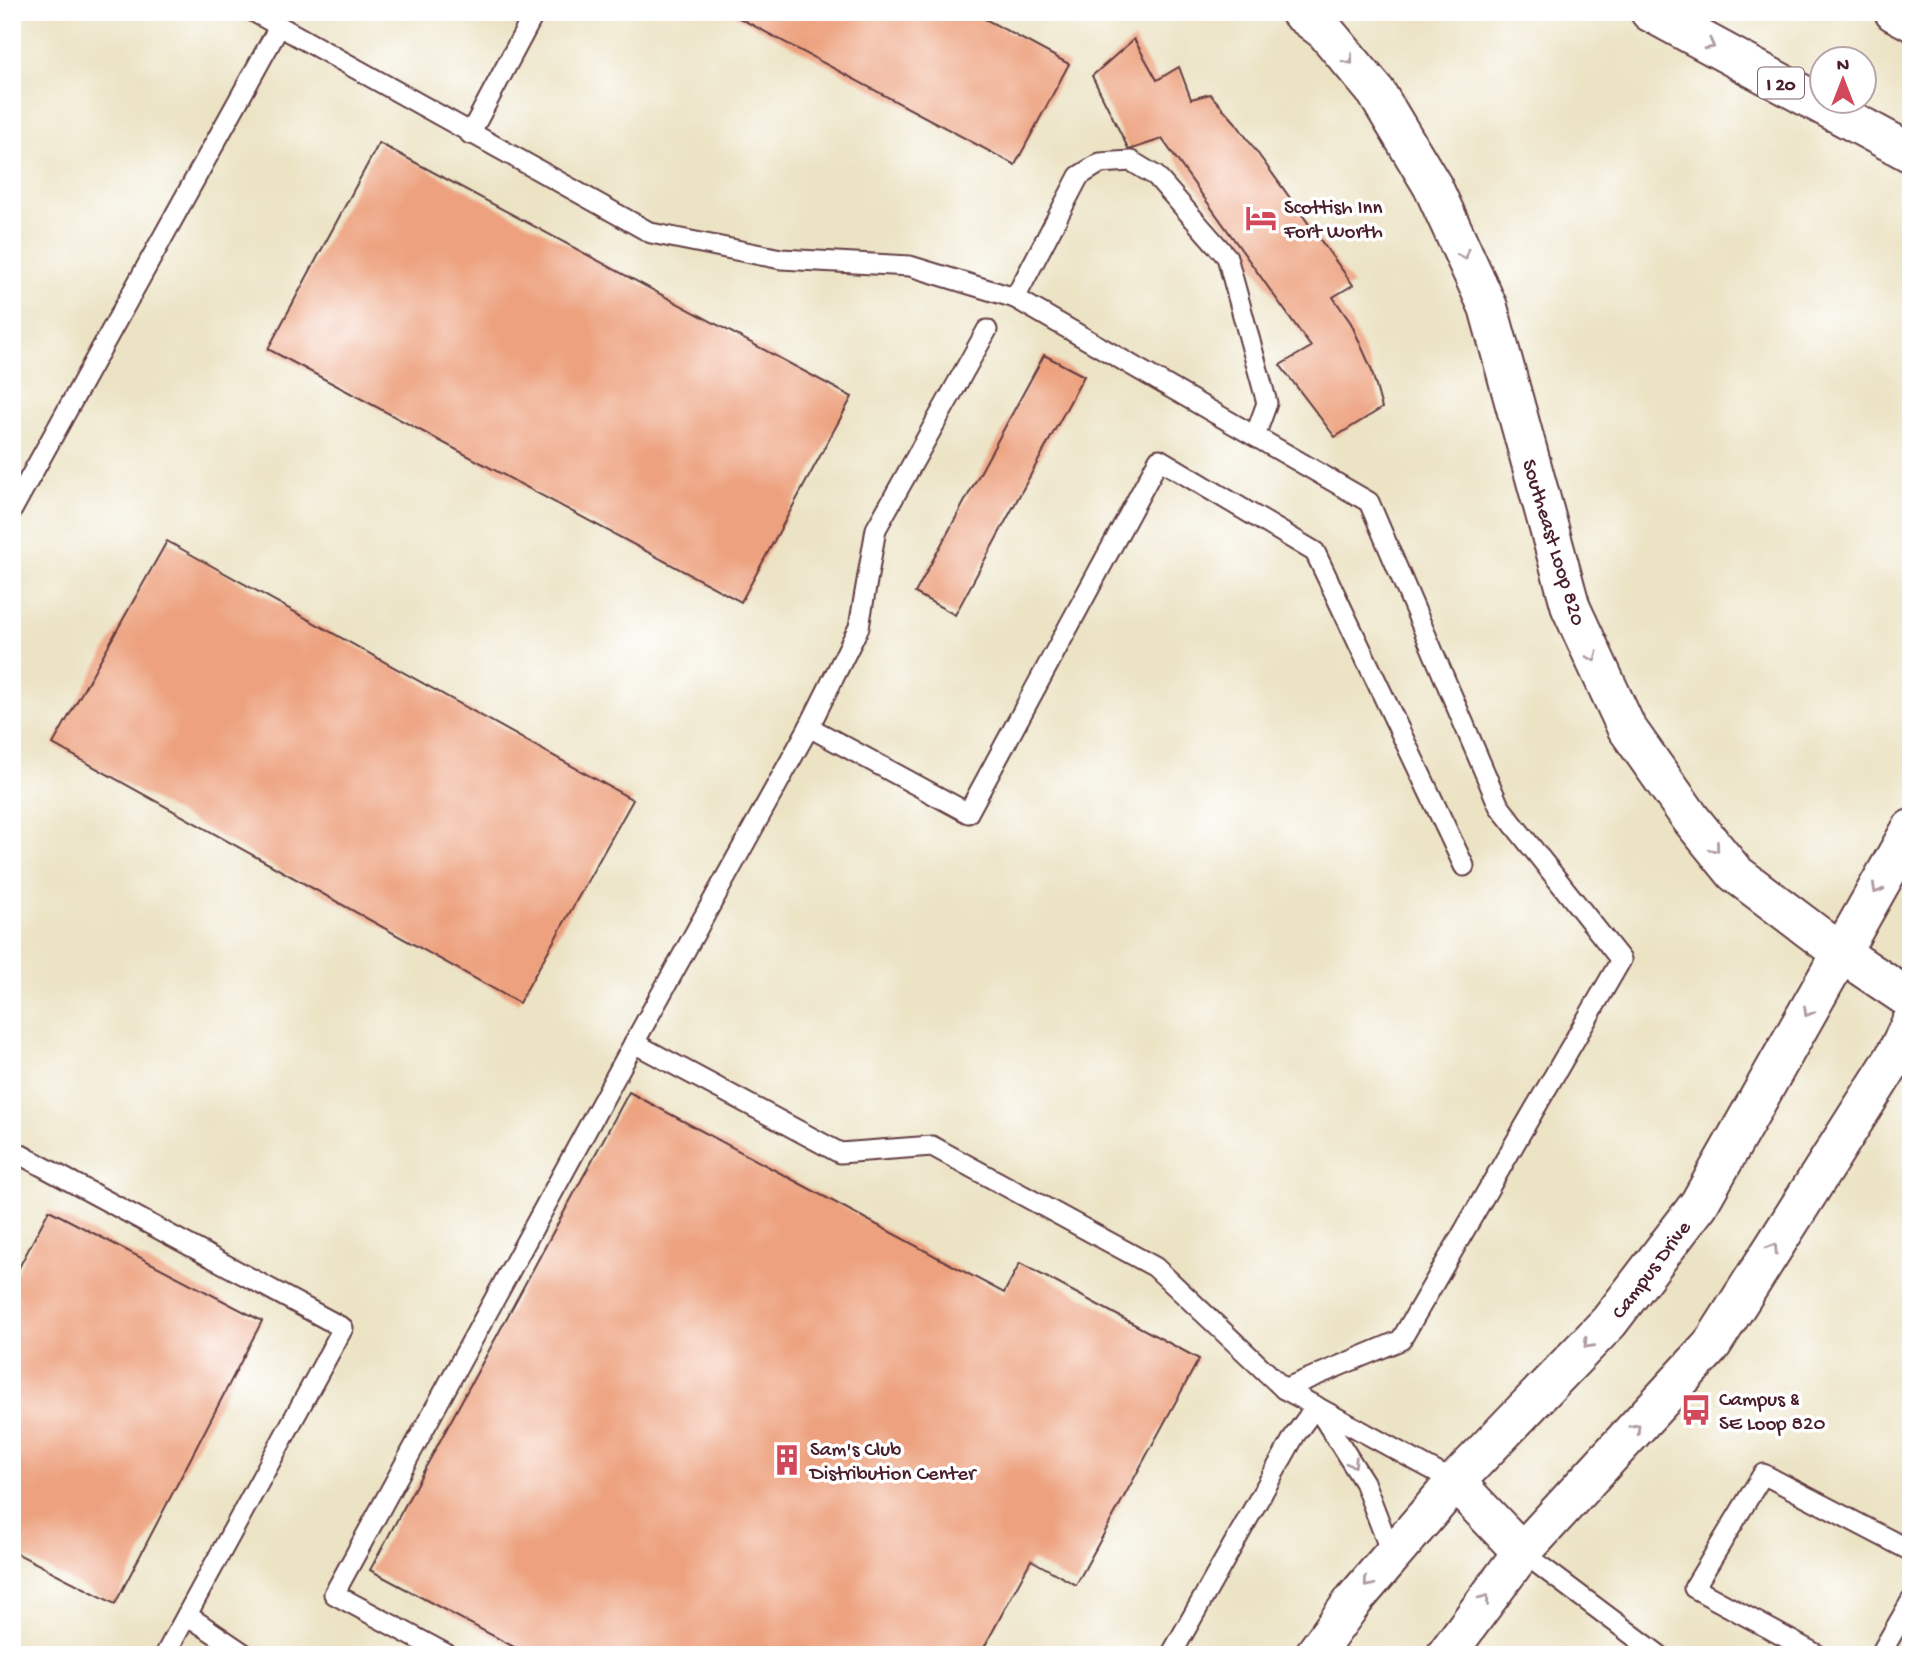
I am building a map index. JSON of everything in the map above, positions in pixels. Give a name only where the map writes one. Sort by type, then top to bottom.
[{"type":"main road","name":"Southeast Loop 820","points":[[1300,12],[1325,31],[1376,92],[1433,187],[1488,307],[1571,608],[1626,727],[1691,819],[1735,873],[1841,953],[1911,1000]]},
{"type":"main road","name":"I 20","points":[[1650,12],[1911,153]]},
{"type":"main road","points":[[1894,12],[1911,21]]},
{"type":"main road","name":"Campus Drive","points":[[1314,1655],[1392,1555],[1455,1482],[1609,1322],[1699,1204],[1911,829]]},
{"type":"main road","points":[[1446,1655],[1522,1552],[1711,1346],[1894,1058],[1911,1023]]},
{"type":"main road","points":[[1455,1482],[1522,1552]]},
{"type":"lane","points":[[254,12],[651,233],[781,259],[910,266],[1015,299],[1369,502],[1499,806],[1621,960],[1401,1340],[1284,1389]]},
{"type":"lane","points":[[470,134],[535,12]]},
{"type":"lane","points":[[12,510],[279,27]]},
{"type":"lane","points":[[1015,299],[1079,176],[1100,163],[1131,161],[1156,176],[1227,257],[1267,403],[1255,436]]},
{"type":"lane","points":[[448,1655],[334,1594],[809,727],[859,627],[876,529],[987,330]]},
{"type":"lane","points":[[809,727],[968,813],[1159,459],[1315,552],[1464,866]]},
{"type":"lane","points":[[634,1043],[841,1153],[932,1146],[1155,1267],[1284,1389],[1455,1482]]},
{"type":"lane","points":[[15,1157],[343,1328],[164,1655]]},
{"type":"lane","points":[[1316,1405],[1364,1482],[1392,1555]]},
{"type":"lane","points":[[1171,1655],[1295,1436],[1316,1405]]},
{"type":"lane","points":[[1818,1655],[1694,1588],[1763,1474],[1911,1551]]},
{"type":"lane","points":[[1522,1552],[1659,1655]]},
{"type":"lane","points":[[1880,1655],[1911,1601]]},
{"type":"lane","points":[[187,1615],[246,1655]]},
{"type":"building","points":[[728,12],[972,12],[1069,64],[1015,165]]},
{"type":"building","name":"Scottish Inn Fort Worth","points":[[1134,39],[1157,80],[1179,67],[1191,99],[1210,94],[1235,122],[1353,285],[1333,297],[1351,323],[1371,368],[1382,408],[1335,437],[1280,365],[1311,347],[1162,139],[1129,150],[1092,76]]},
{"type":"building","points":[[379,143],[852,397],[741,602],[268,349]]},
{"type":"building","points":[[1044,355],[1084,376],[955,615],[915,593]]},
{"type":"building","points":[[167,541],[633,800],[519,1003],[53,744]]},
{"type":"building","name":"Sam's Club Distribution Center","points":[[629,1092],[1004,1293],[1020,1263],[1199,1359],[1076,1585],[1031,1560],[980,1655],[529,1655],[370,1570]]},
{"type":"building","points":[[49,1210],[262,1321],[115,1604],[12,1551],[12,1281]]},
{"type":"place","name":"Scottish Inn Fort Worth","points":[[1261,218]]},
{"type":"place","name":"Campus & SE Loop 820","points":[[1696,1410]]},
{"type":"place","name":"Sam's Club Distribution Center","points":[[787,1460]]}]
